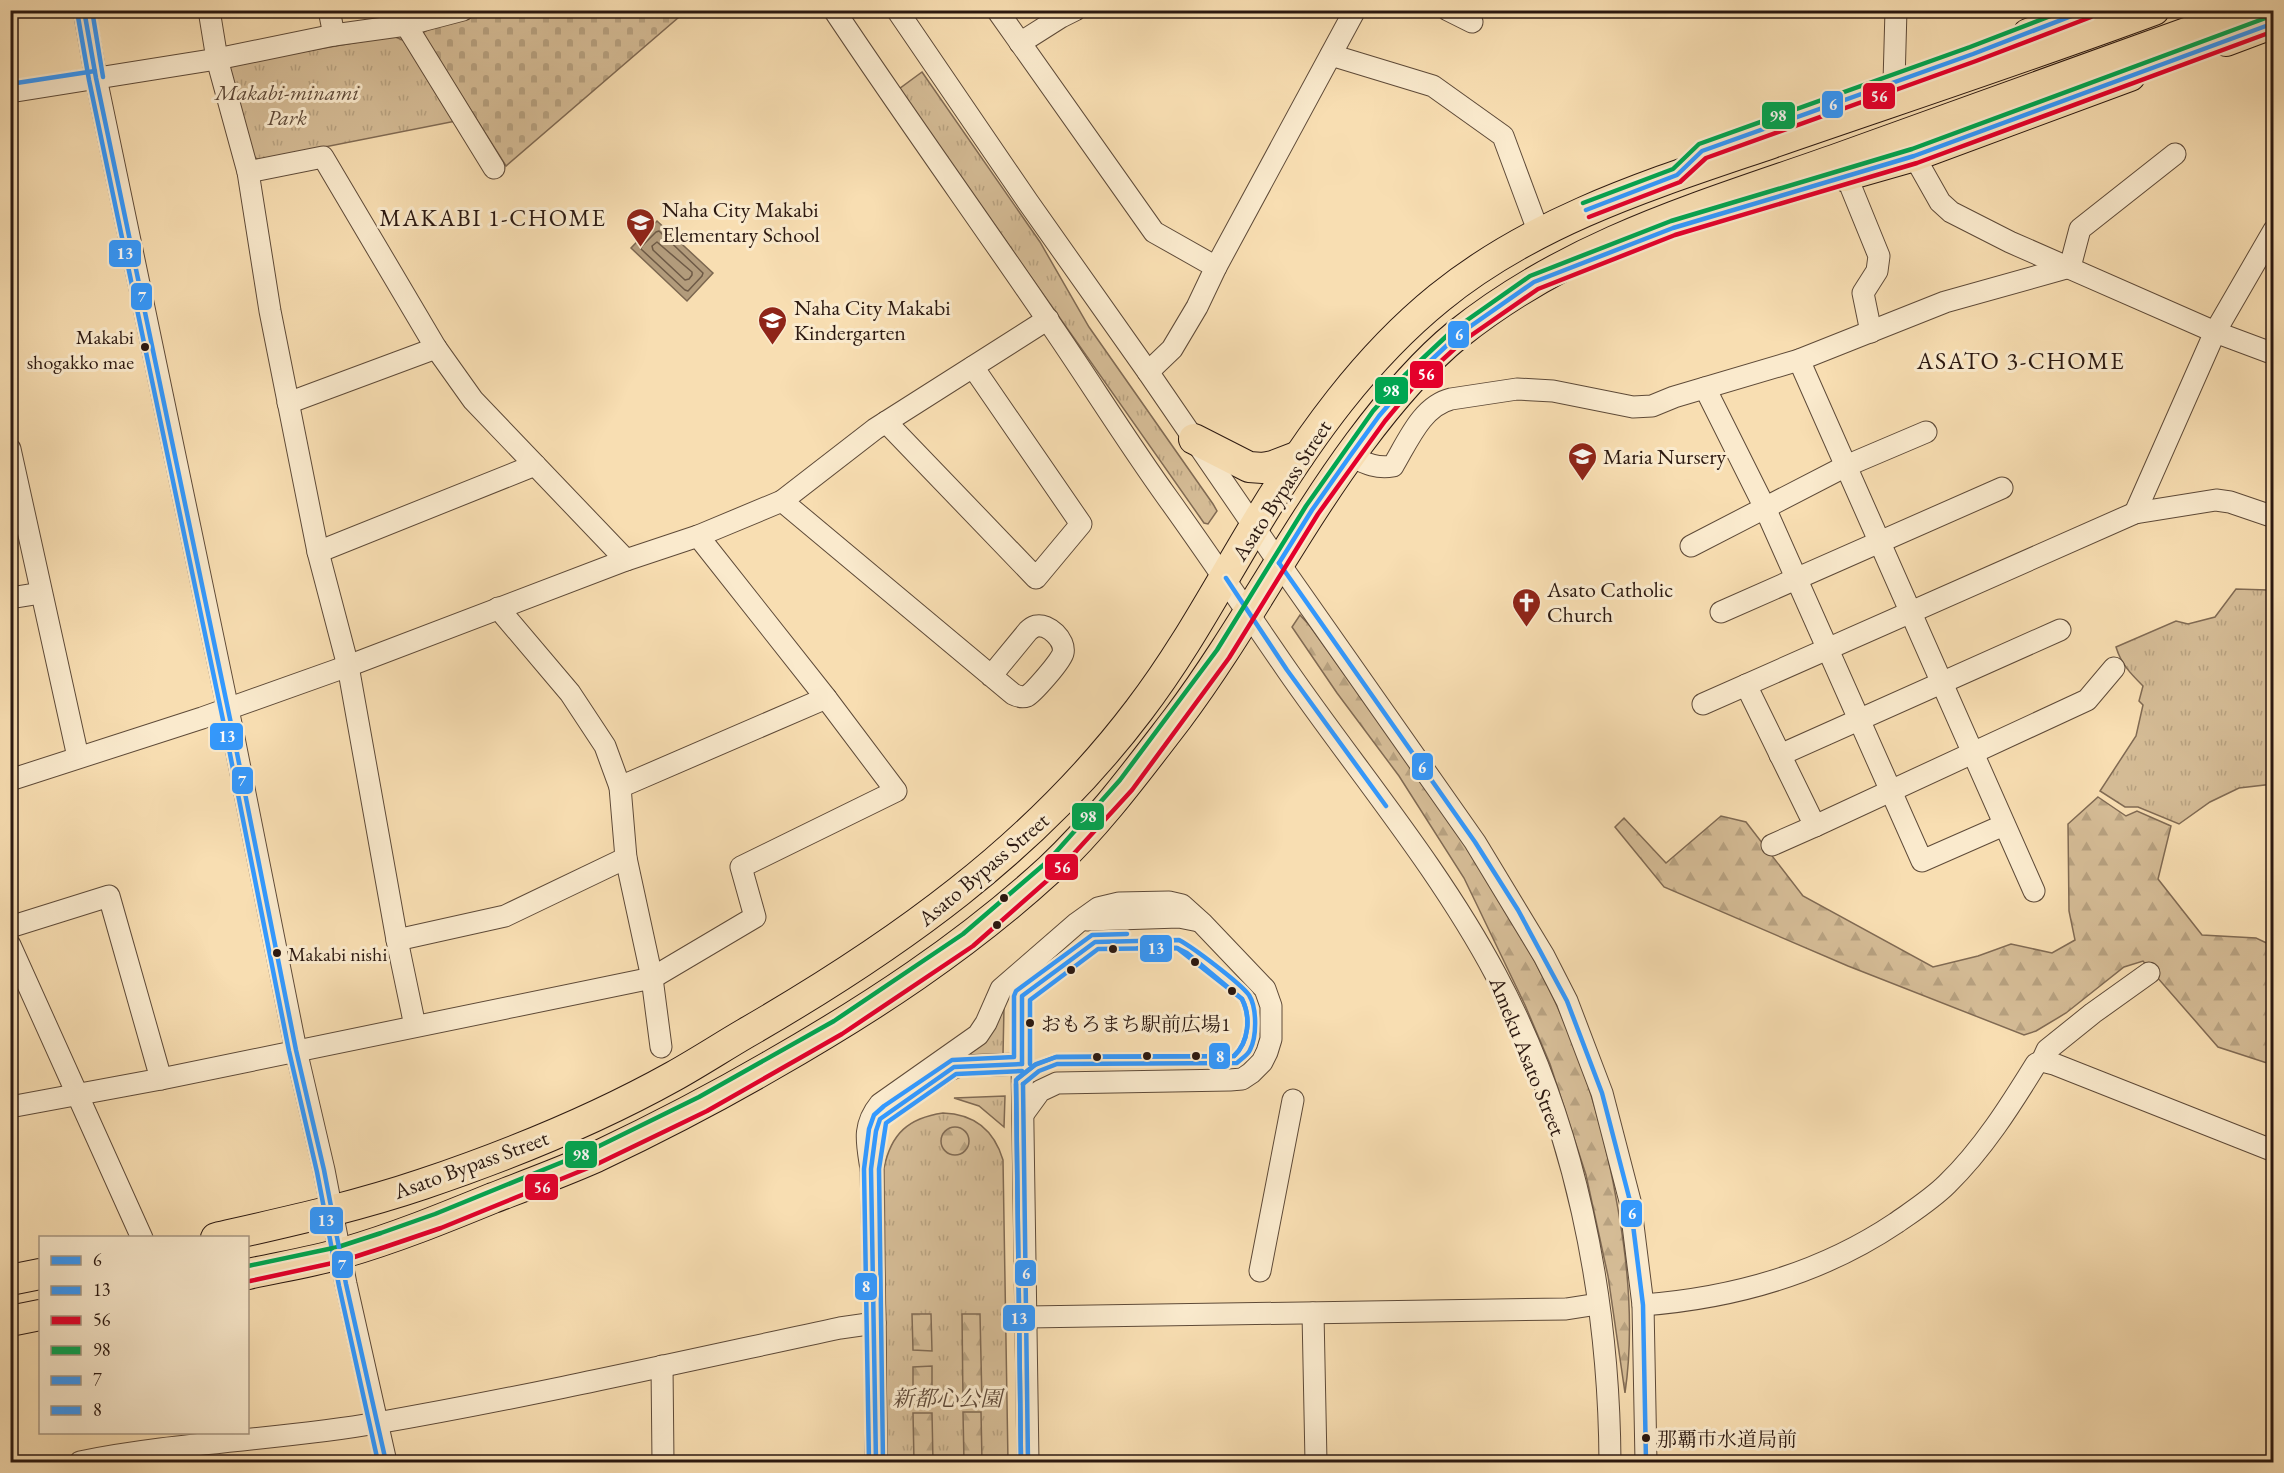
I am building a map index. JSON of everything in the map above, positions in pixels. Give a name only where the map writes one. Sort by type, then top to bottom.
[{"type":"highway","points":[[1677,175],[1702,151],[2088,10]]},
{"type":"highway","name":"Asato Bypass Street","points":[[249,1274],[340,1254],[438,1221],[590,1159],[703,1104],[838,1028],[968,939],[1013,902],[1078,840],[1126,785],[1182,712],[1249,613],[1312,510],[1379,416],[1410,380],[1439,351],[1486,314],[1534,282],[1606,243],[1703,204],[1809,169],[2250,10]]},
{"type":"highway","name":"Asato Bypass Street","points":[[225,1236],[332,1212],[420,1185],[501,1156],[590,1118],[671,1078],[822,989],[911,930],[1019,842],[1058,805],[1104,755],[1140,710],[1170,667],[1299,456],[1335,407],[1373,360],[1408,325],[1482,266],[1577,214],[1677,175],[2146,14]]},
{"type":"highway","points":[[1534,282],[1673,228],[1914,156],[2274,23]]},
{"type":"highway","points":[[1194,439],[1249,467],[1273,466],[1299,456]]},
{"type":"highway","points":[[10,1280],[39,1274]]},
{"type":"highway","points":[[10,1321],[39,1315]]},
{"type":"street","points":[[84,10],[96,78],[296,1050],[386,1462]]},
{"type":"street","points":[[209,10],[217,59],[248,172],[270,311],[318,552],[348,666],[397,940],[415,1026]]},
{"type":"street","points":[[329,10],[334,35]]},
{"type":"street","name":"Ameku Asato Street","points":[[834,10],[1048,320],[1163,492],[1226,578],[1287,670],[1360,768],[1430,868],[1496,975],[1537,1067],[1563,1141],[1580,1199],[1606,1363],[1610,1462]]},
{"type":"street","points":[[897,10],[1028,202],[1475,842],[1518,910],[1567,1001],[1602,1092],[1630,1201],[1642,1305],[1646,1462]]},
{"type":"street","points":[[997,10],[1154,232],[1216,267]]},
{"type":"street","points":[[1020,43],[1075,10]]},
{"type":"street","points":[[1148,372],[1172,349],[1197,307],[1216,267],[1355,10]]},
{"type":"street","points":[[1448,10],[1472,22]]},
{"type":"street","points":[[1894,82],[1896,10]]},
{"type":"street","points":[[10,92],[217,59],[334,35],[406,25],[459,11]]},
{"type":"street","points":[[406,25],[494,168]]},
{"type":"street","points":[[1331,55],[1433,86],[1503,136],[1539,233]]},
{"type":"street","points":[[2070,267],[2080,229],[2175,154]]},
{"type":"street","points":[[1914,156],[1940,202],[1951,212],[2010,242],[2215,332],[2274,354]]},
{"type":"street","points":[[248,172],[323,157],[436,348],[473,400],[626,560]]},
{"type":"street","points":[[1846,175],[1879,256],[1877,271],[1863,293],[1871,332]]},
{"type":"street","points":[[2135,513],[2215,332],[2274,230]]},
{"type":"street","points":[[1350,456],[1371,466],[1384,468],[1393,465],[1425,415],[1441,401],[1517,389],[1553,391],[1633,407],[1652,406],[1674,397],[1799,360],[1945,302],[2070,267]]},
{"type":"street","points":[[10,780],[227,709],[348,666],[626,560],[698,536],[782,501],[886,422],[1048,320]]},
{"type":"street","points":[[288,403],[436,348]]},
{"type":"street","points":[[1799,360],[2034,891]]},
{"type":"street","points":[[886,422],[1036,578],[1081,524],[973,367]]},
{"type":"street","points":[[1705,388],[1765,508],[1922,861],[2004,825]]},
{"type":"street","points":[[1691,546],[1846,466],[1926,432]]},
{"type":"street","points":[[11,457],[78,757]]},
{"type":"street","points":[[318,552],[535,465]]},
{"type":"street","points":[[1721,612],[2002,488]]},
{"type":"street","points":[[1703,704],[2135,513],[2216,500],[2230,502],[2274,517]]},
{"type":"street","points":[[782,501],[991,676]]},
{"type":"street","points":[[10,1107],[161,1079],[652,978],[755,917],[741,867],[896,791],[698,536]]},
{"type":"street","points":[[10,598],[41,593]]},
{"type":"street","points":[[498,608],[570,693],[605,746],[620,787],[626,858],[652,978],[661,1047]]},
{"type":"street","points":[[1780,755],[2060,630]]},
{"type":"street","points":[[1772,845],[2087,700],[2114,668]]},
{"type":"street","points":[[1746,685],[1815,825]]},
{"type":"street","points":[[620,787],[826,698]]},
{"type":"street","points":[[397,940],[505,916],[626,858]]},
{"type":"street","points":[[10,927],[109,896],[161,1079]]},
{"type":"street","points":[[876,1462],[871,1169],[867,1125],[872,1113],[880,1104],[978,1035],[1001,989],[1077,923],[1098,908],[1108,904],[1159,902],[1182,906],[1262,984],[1268,995],[1271,1006],[1271,1039],[1262,1062],[1242,1078],[1057,1083],[1040,1092],[1024,1113]]},
{"type":"street","points":[[10,945],[141,1236]]},
{"type":"street","points":[[1642,1305],[1707,1297],[1792,1276],[1829,1261],[1882,1232],[1926,1201],[1964,1166],[1996,1125],[2036,1064],[2042,1061],[2047,1050],[2092,1013],[2149,973]]},
{"type":"street","points":[[2042,1061],[2274,1151]]},
{"type":"street","points":[[871,1169],[876,1131],[880,1119],[888,1112],[954,1067],[1022,1064],[1028,1462]]},
{"type":"street","points":[[1260,1271],[1293,1100]]},
{"type":"street","points":[[1027,1317],[1566,1309],[1598,1304]]},
{"type":"street","points":[[1313,1313],[1316,1462]]},
{"type":"street","points":[[80,1462],[150,1450],[205,1454],[377,1423],[828,1330],[875,1323]]},
{"type":"street","points":[[662,1366],[663,1462]]},
{"type":"green space","points":[[508,11],[686,11],[506,166],[422,33],[445,21]]},
{"type":"green space","name":"Makabi-minami Park","points":[[393,36],[405,41],[456,121],[259,160],[249,154],[228,70],[233,64]]},
{"type":"green space","points":[[922,72],[1040,242],[1089,327],[1213,504],[1217,511],[1208,524],[1204,523],[899,89]]},
{"type":"green space","points":[[2273,532],[2273,784],[2239,788],[2210,802],[2179,824],[2138,807],[2125,807],[2100,791],[2136,736],[2143,705],[2139,701],[2143,686],[2124,664],[2116,647],[2176,621],[2188,624],[2215,617],[2236,589],[2268,590]]},
{"type":"green space","points":[[1300,615],[1466,846],[1522,938],[1560,1012],[1591,1094],[1599,1122],[1613,1180],[1622,1232],[1630,1324],[1625,1393],[1608,1276],[1586,1175],[1550,1064],[1525,1005],[1464,878],[1399,776],[1337,693],[1292,627]]},
{"type":"green space","points":[[2098,797],[2126,816],[2137,811],[2171,826],[2158,879],[2202,935],[2256,938],[2273,946],[2273,1065],[2218,1047],[2143,961],[2124,967],[2066,1013],[2036,1031],[2024,1035],[1848,966],[1664,887],[1615,827],[1624,818],[1666,863],[1721,816],[1746,822],[1803,896],[1933,967],[1978,956],[2011,944],[2052,953],[2075,940],[2069,911],[2068,824]]},
{"type":"green space","points":[[1004,1007],[1003,1055],[963,1058]]},
{"type":"green space","points":[[1005,1096],[1004,1127],[979,1106],[954,1098]]},
{"type":"green space","name":"新都心公園","points":[[943,1113],[973,1120],[981,1126],[994,1140],[1003,1160],[1008,1462],[887,1462],[884,1168],[891,1146],[903,1130],[920,1119]]},
{"type":"green space","points":[[955,1127],[965,1131],[969,1141],[965,1151],[955,1155],[945,1151],[941,1141],[945,1131]]},
{"type":"green space","points":[[912,1314],[931,1314],[932,1351],[913,1350]]},
{"type":"green space","points":[[962,1314],[980,1314],[982,1403],[963,1403]]},
{"type":"green space","points":[[932,1366],[932,1403],[913,1404],[913,1367]]},
{"type":"green space","points":[[963,1412],[981,1412],[982,1462],[964,1462]]},
{"type":"green space","points":[[913,1413],[932,1413],[933,1462],[914,1462]]},
{"type":"water","points":[[657,221],[713,273],[687,301],[631,248]]},
{"type":"transit line","name":"7","points":[[84,10],[96,78],[234,738],[296,1050],[386,1462]]},
{"type":"transit line","name":"8","points":[[92,10],[103,77]]},
{"type":"transit line","name":"98","points":[[1583,203],[1673,169],[1699,144],[1970,47],[2066,10]]},
{"type":"transit line","name":"6","points":[[1586,210],[1677,175],[1702,151],[1973,54],[2087,10]]},
{"type":"transit line","name":"13","points":[[77,11],[89,80],[227,739],[289,1051],[378,1462]]},
{"type":"transit line","name":"98","points":[[249,1266],[338,1247],[381,1233],[435,1214],[587,1152],[699,1097],[834,1021],[963,934],[1048,861],[1120,780],[1217,650],[1306,506],[1373,411],[1405,375],[1453,330],[1530,276],[1671,221],[1912,149],[2271,16]]},
{"type":"transit line","name":"56","points":[[1589,217],[1680,182],[1706,158],[2091,17]]},
{"type":"transit line","name":"6","points":[[1279,563],[1312,510],[1350,456],[1379,416],[1410,380],[1458,335],[1534,282],[1673,228],[1914,156],[2274,23]]},
{"type":"transit line","name":"56","points":[[250,1281],[342,1261],[385,1247],[441,1228],[593,1166],[707,1111],[842,1034],[973,946],[1058,871],[1132,790],[1229,658],[1318,514],[1385,421],[1415,385],[1463,341],[1538,289],[1675,235],[1917,163],[2274,31]]},
{"type":"transit line","name":"8","points":[[10,84],[95,71]]},
{"type":"transit line","name":"6","points":[[1279,563],[1475,842],[1518,910],[1567,1001],[1602,1093],[1630,1201],[1643,1305],[1646,1462]]},
{"type":"transit line","name":"6","points":[[1226,578],[1287,670],[1386,806]]},
{"type":"transit line","name":"8","points":[[869,1462],[864,1169],[869,1129],[874,1115],[952,1060],[1014,1057],[1014,996],[1016,991],[1092,935],[1127,934]]},
{"type":"transit line","name":"6","points":[[1022,1064],[1022,996],[1095,942],[1179,940],[1236,982],[1249,995],[1254,1007],[1255,1022],[1252,1044],[1248,1054],[1237,1063],[1057,1064],[1039,1071],[1023,1084]]},
{"type":"transit line","name":"8","points":[[1021,1462],[1016,1080],[1035,1065],[1056,1057],[1234,1056],[1243,1044],[1247,1029],[1247,1014],[1242,999],[1187,953],[1177,948],[1138,948]]},
{"type":"transit line","name":"13","points":[[1018,1078],[1036,1064],[1056,1057],[1234,1056],[1243,1044],[1247,1029],[1247,1014],[1242,999],[1177,948],[1098,949],[1030,1000],[1030,1064]]},
{"type":"transit line","name":"6","points":[[876,1462],[871,1169],[876,1131],[880,1119],[954,1067],[1022,1064]]},
{"type":"transit line","name":"13","points":[[883,1462],[879,1169],[886,1123],[956,1074],[1022,1071]]},
{"type":"transit line","name":"13","points":[[1016,1084],[1021,1462]]},
{"type":"transit line","name":"6","points":[[1023,1084],[1028,1462]]},
{"type":"place","name":"Naha City Makabi Elementary School","points":[[641,248]]},
{"type":"place","name":"Naha City Makabi Kindergarten","points":[[773,346]]},
{"type":"place","name":"Makabi shogakko mae","points":[[145,347]]},
{"type":"place","name":"Maria Nursery","points":[[1582,482]]},
{"type":"place","name":"Asato Catholic Church","points":[[1526,628]]},
{"type":"place","name":"Makabi nishi","points":[[277,953]]},
{"type":"place","name":"おもろまち駅前広場1","points":[[1030,1023]]},
{"type":"place","name":"那覇市水道局前","points":[[1646,1438]]},
{"type":"district","name":"MAKABI 1-CHOME","points":[[493,218]]},
{"type":"district","name":"ASATO 3-CHOME","points":[[2021,361]]}]
